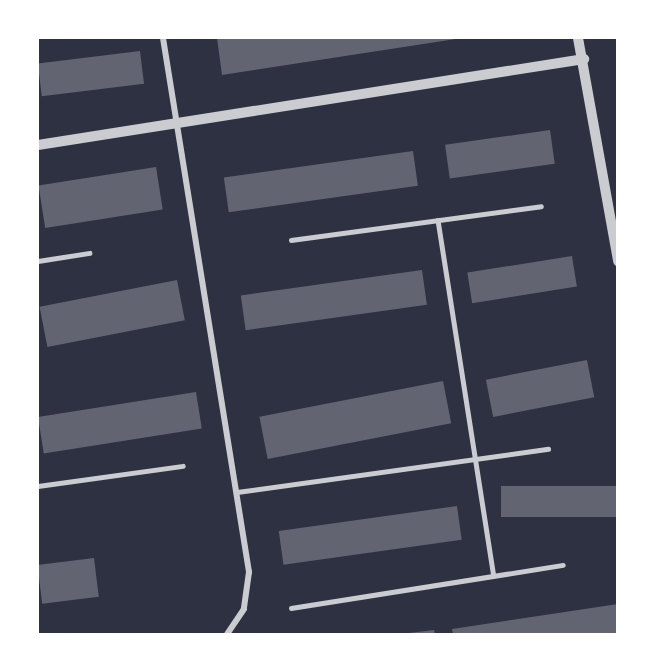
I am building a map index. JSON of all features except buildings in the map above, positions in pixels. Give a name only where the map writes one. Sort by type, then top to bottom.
[{"type":"street","points":[[164,38],[249,572],[244,609],[227,634]]},
{"type":"street","points":[[578,38],[584,59],[618,261]]},
{"type":"street","points":[[38,146],[584,59]]},
{"type":"lane","points":[[291,240],[541,206]]},
{"type":"lane","points":[[438,220],[494,576]]},
{"type":"lane","points":[[38,261],[89,253]]},
{"type":"lane","points":[[237,492],[548,449]]},
{"type":"lane","points":[[38,486],[183,466]]},
{"type":"lane","points":[[291,608],[563,565]]}]
